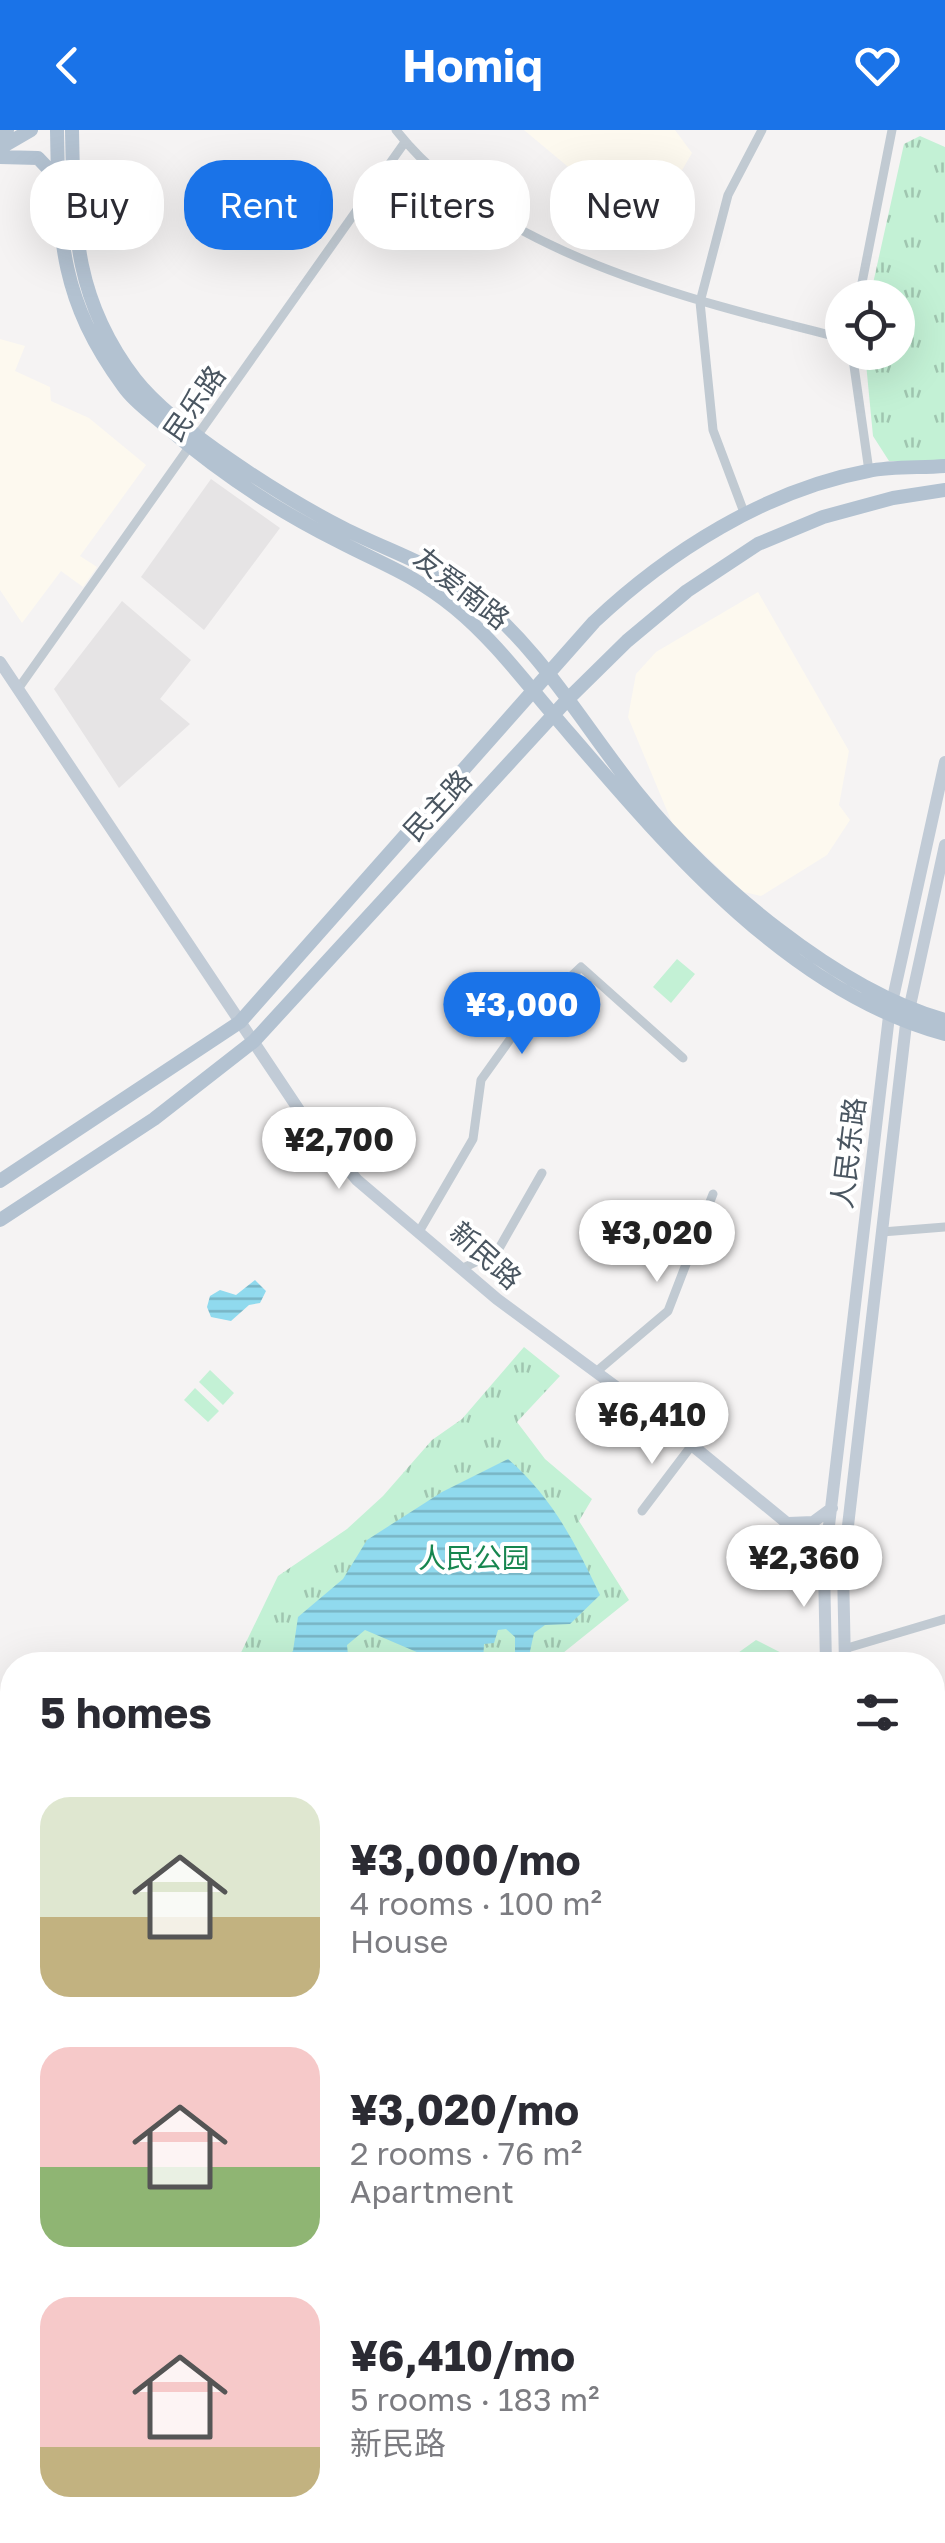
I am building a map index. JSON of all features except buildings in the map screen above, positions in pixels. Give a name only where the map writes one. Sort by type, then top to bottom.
[{"type":"main road","points":[[0,134],[7,130]]},
{"type":"main road","points":[[0,148],[32,130]]},
{"type":"main road","name":"友爱南路","points":[[57,130],[58,160]]},
{"type":"main road","name":"友爱南路","points":[[72,130],[74,238],[84,289],[137,382],[194,441],[468,592],[516,633],[639,796],[729,889],[891,1009]]},
{"type":"main road","points":[[0,157],[40,160]]},
{"type":"main road","name":"友爱南路","points":[[62,250],[71,294],[92,338],[126,391],[268,501],[338,542],[402,569],[498,646],[554,715],[716,896],[793,956],[945,1034]]},
{"type":"main road","name":"民主路","points":[[0,1181],[240,1022],[550,674],[623,595],[655,569],[745,515],[800,490],[869,470],[945,466]]},
{"type":"main road","name":"民主路","points":[[0,1220],[154,1119],[254,1041],[567,700],[627,640],[687,591],[758,544],[823,517],[893,498],[945,490]]},
{"type":"main road","name":"新民路","points":[[0,662],[300,1112],[357,1180],[541,1336],[596,1372],[692,1445],[843,1569]]},
{"type":"main road","name":"人民东路","points":[[826,1652],[826,1555],[891,1009],[945,762]]},
{"type":"main road","name":"人民东路","points":[[844,1652],[843,1569],[907,1017],[945,845]]},
{"type":"main road","name":"友爱南路","points":[[907,1017],[945,1020]]},
{"type":"main road","points":[[789,1523],[814,1522],[832,1508]]},
{"type":"street","points":[[396,130],[464,196],[508,225],[700,302],[825,334]]},
{"type":"street","points":[[745,515],[713,430],[700,302],[728,195],[762,130]]},
{"type":"street","points":[[863,280],[892,130]]},
{"type":"street","name":"民乐路","points":[[18,689],[406,142]]},
{"type":"street","points":[[855,370],[869,470]]},
{"type":"street","points":[[420,1230],[473,1139],[481,1080],[522,1024],[581,967],[683,1058]]},
{"type":"street","points":[[463,1268],[497,1252],[542,1173]]},
{"type":"street","points":[[596,1372],[668,1310],[713,1194]]},
{"type":"street","points":[[882,1232],[945,1227]]},
{"type":"street","points":[[642,1511],[692,1445]]},
{"type":"street","points":[[753,1570],[789,1523]]},
{"type":"street","points":[[844,1649],[945,1619]]},
{"type":"shaded area","points":[[524,130],[675,130],[692,153],[688,160],[560,160]]},
{"type":"shaded area","points":[[0,339],[25,346],[15,371],[50,387],[51,401],[89,418],[146,465],[80,556],[97,567],[83,587],[61,571],[22,623],[0,590]]},
{"type":"shaded area","points":[[211,479],[280,528],[204,630],[141,577]]},
{"type":"shaded area","points":[[758,592],[849,751],[839,805],[850,820],[827,855],[761,896],[744,892],[673,825],[628,717],[636,674],[656,652]]},
{"type":"shaded area","points":[[122,601],[191,660],[160,699],[190,724],[119,788],[54,689]]},
{"type":"green space","points":[[920,136],[945,147],[945,462],[889,461],[873,436],[867,370],[915,370],[915,280],[874,280],[904,144]]},
{"type":"green space","points":[[677,959],[695,974],[671,1003],[653,987]]},
{"type":"green space","name":"人民公园","points":[[524,1347],[560,1376],[517,1422],[545,1459],[592,1499],[579,1521],[629,1600],[564,1652],[241,1652],[278,1576],[347,1529],[383,1496],[432,1440],[462,1419]]},
{"type":"green space","points":[[210,1370],[234,1393],[223,1405],[199,1382]]},
{"type":"green space","points":[[195,1388],[219,1411],[208,1422],[184,1400]]},
{"type":"green space","points":[[756,1640],[780,1652],[739,1652]]},
{"type":"water","points":[[255,1280],[266,1291],[260,1303],[249,1305],[231,1321],[211,1317],[207,1307],[210,1296],[220,1290],[236,1295]]},
{"type":"water","points":[[508,1459],[550,1505],[600,1595],[570,1624],[545,1625],[534,1633],[530,1652],[515,1652],[515,1637],[506,1629],[498,1630],[494,1643],[484,1644],[484,1652],[417,1652],[365,1630],[347,1645],[348,1652],[292,1652],[298,1617],[343,1579],[367,1540],[442,1492]]}]
